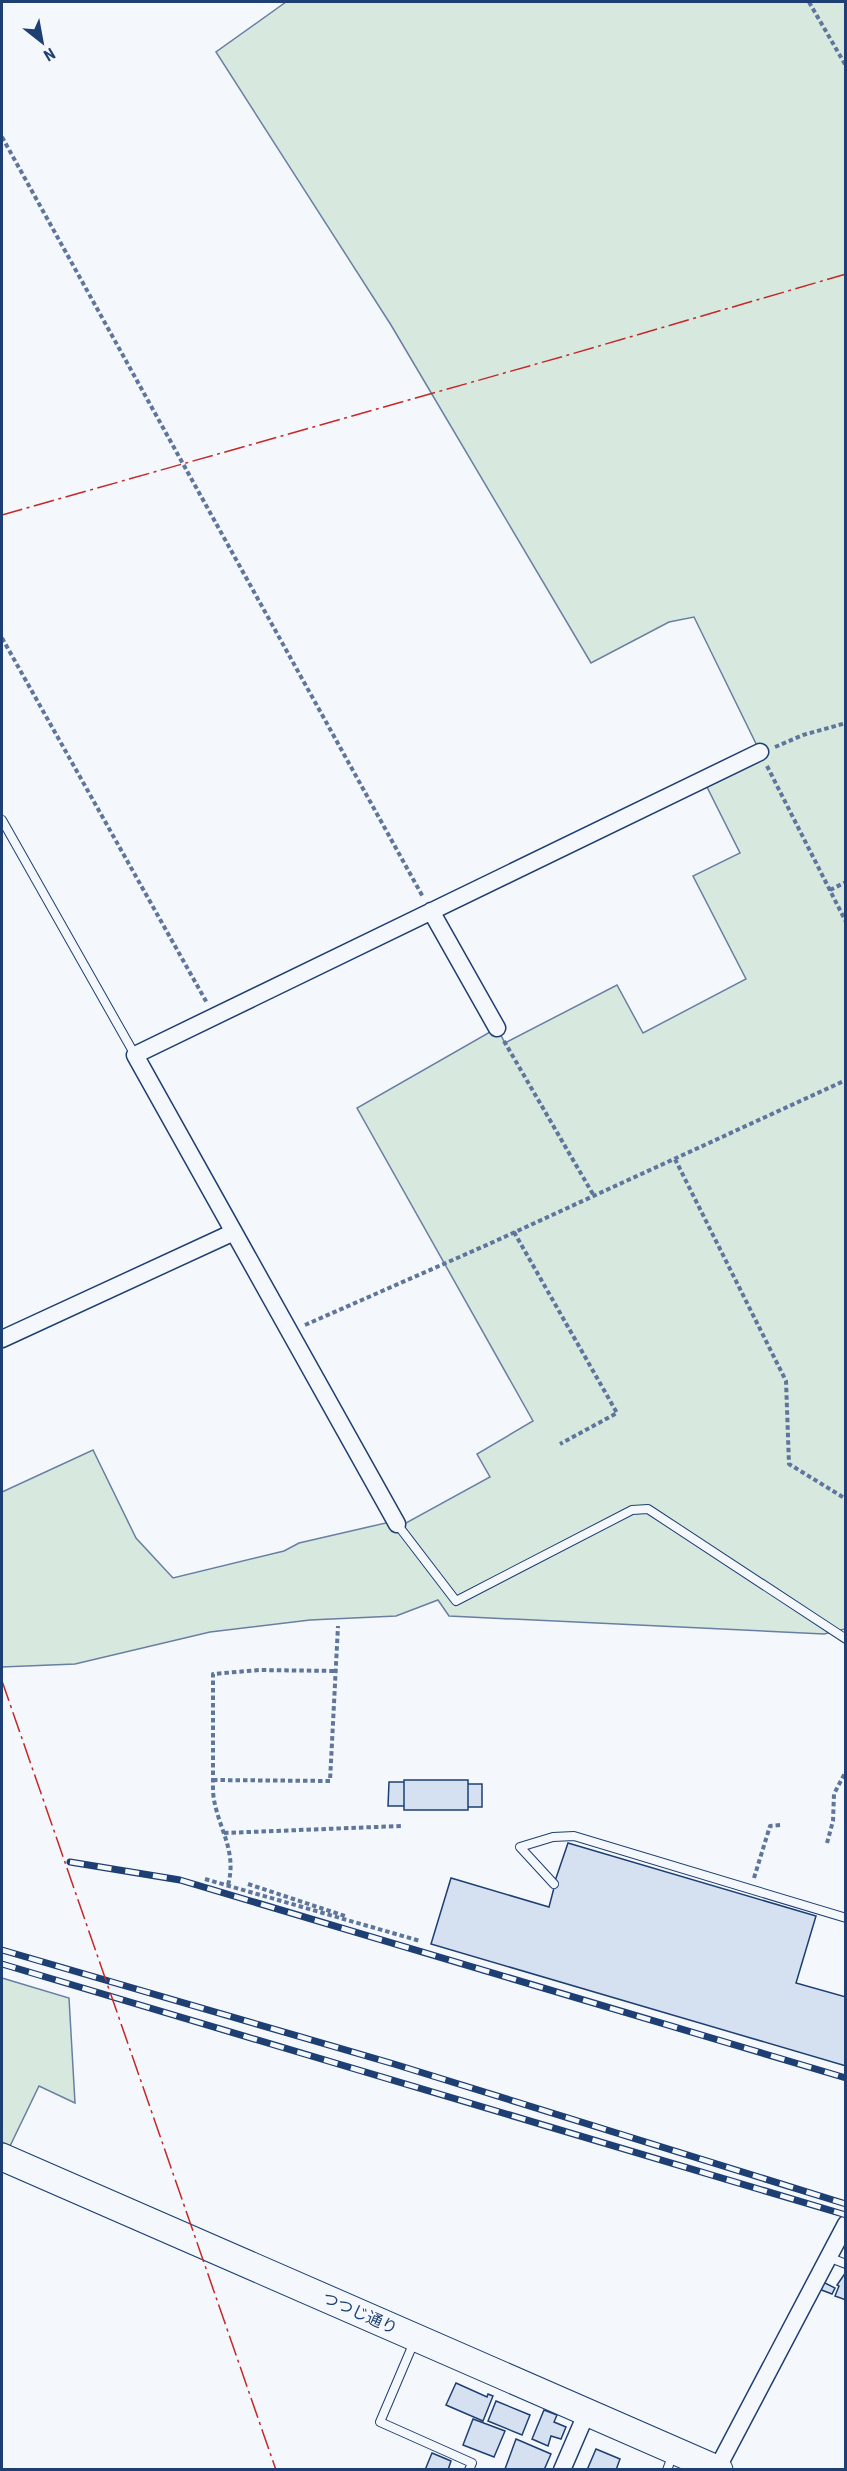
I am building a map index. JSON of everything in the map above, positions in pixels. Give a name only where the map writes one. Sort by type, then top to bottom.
[{"type":"main road","name":"つつじ通り","points":[[2,2157],[587,2412],[671,2460],[718,2469]]},
{"type":"street","points":[[397,1524],[135,1055],[760,753]]},
{"type":"street","points":[[431,911],[497,1028]]},
{"type":"street","points":[[2,1339],[234,1232]]},
{"type":"street","points":[[718,2469],[846,2224]]},
{"type":"street","points":[[562,2469],[587,2412]]},
{"type":"lane","points":[[2,820],[135,1055]]},
{"type":"lane","points":[[397,1524],[456,1601],[632,1510],[648,1509],[846,1639]]},
{"type":"lane","points":[[554,1884],[520,1847],[553,1836],[574,1836],[846,1918]]},
{"type":"lane","points":[[828,2257],[846,2264]]},
{"type":"lane","points":[[416,2338],[380,2422],[472,2463],[470,2469]]},
{"type":"path","points":[[809,2],[846,66]]},
{"type":"path","points":[[2,137],[431,911]]},
{"type":"path","points":[[2,638],[215,1017]]},
{"type":"path","points":[[846,723],[803,735],[760,753],[846,922]]},
{"type":"path","points":[[830,890],[846,882]]},
{"type":"path","points":[[497,1028],[594,1196]]},
{"type":"path","points":[[290,1332],[489,1244],[846,1080]]},
{"type":"path","points":[[675,1159],[786,1381],[789,1464],[846,1499]]},
{"type":"path","points":[[514,1232],[616,1413],[560,1444]]},
{"type":"path","points":[[213,1780],[330,1781],[338,1626]]},
{"type":"path","points":[[228,1885],[231,1850],[214,1805],[213,1674],[259,1670],[336,1671]]},
{"type":"path","points":[[827,1843],[833,1821],[834,1794],[846,1771]]},
{"type":"path","points":[[752,1889],[770,1826],[781,1825]]},
{"type":"path","points":[[224,1833],[401,1826]]},
{"type":"path","points":[[205,1879],[420,1941],[248,1884]]},
{"type":"shaded area","points":[[286,2],[845,2],[845,1629],[824,1634],[449,1616],[438,1600],[396,1616],[310,1620],[210,1632],[75,1664],[2,1667],[2,1492],[93,1450],[136,1538],[173,1578],[284,1551],[299,1543],[390,1522],[395,1529],[490,1477],[477,1454],[533,1421],[357,1108],[497,1028],[505,1043],[617,985],[643,1033],[746,979],[693,876],[740,853],[706,785],[762,756],[694,617],[669,622],[591,663],[391,325],[216,52]]},
{"type":"shaded area","points":[[2,1978],[69,1998],[75,2103],[39,2086],[10,2146],[2,2142]]},
{"type":"building","points":[[404,1780],[468,1780],[468,1810],[404,1810]]},
{"type":"building","points":[[389,1782],[404,1782],[404,1806],[388,1806]]},
{"type":"building","points":[[468,1784],[482,1784],[482,1807],[468,1807]]},
{"type":"building","points":[[568,1843],[816,1916],[796,1983],[846,1997],[846,2066],[431,1944],[451,1878],[549,1907]]},
{"type":"building","points":[[846,2272],[846,2300],[835,2296],[839,2286],[837,2285]]},
{"type":"building","points":[[823,2282],[835,2288],[832,2294],[819,2289]]},
{"type":"building","points":[[456,2383],[487,2397],[488,2394],[493,2396],[483,2421],[446,2405]]},
{"type":"building","points":[[496,2401],[530,2415],[522,2435],[488,2421]]},
{"type":"building","points":[[544,2410],[557,2415],[554,2422],[566,2427],[561,2439],[551,2436],[548,2446],[532,2439]]},
{"type":"building","points":[[473,2419],[505,2431],[494,2457],[463,2445]]},
{"type":"building","points":[[516,2439],[551,2454],[544,2470],[505,2469]]},
{"type":"building","points":[[596,2449],[620,2459],[616,2470],[587,2470]]},
{"type":"building","points":[[432,2453],[451,2461],[448,2470],[425,2470]]},
{"type":"railway","points":[[70,1862],[180,1880],[846,2078]]},
{"type":"railway","points":[[2,1950],[394,2064],[846,2204]]},
{"type":"railway","points":[[2,1964],[846,2215]]},
{"type":"power","points":[[2,515],[846,274]]},
{"type":"power","points":[[2,1681],[276,2470]]}]
